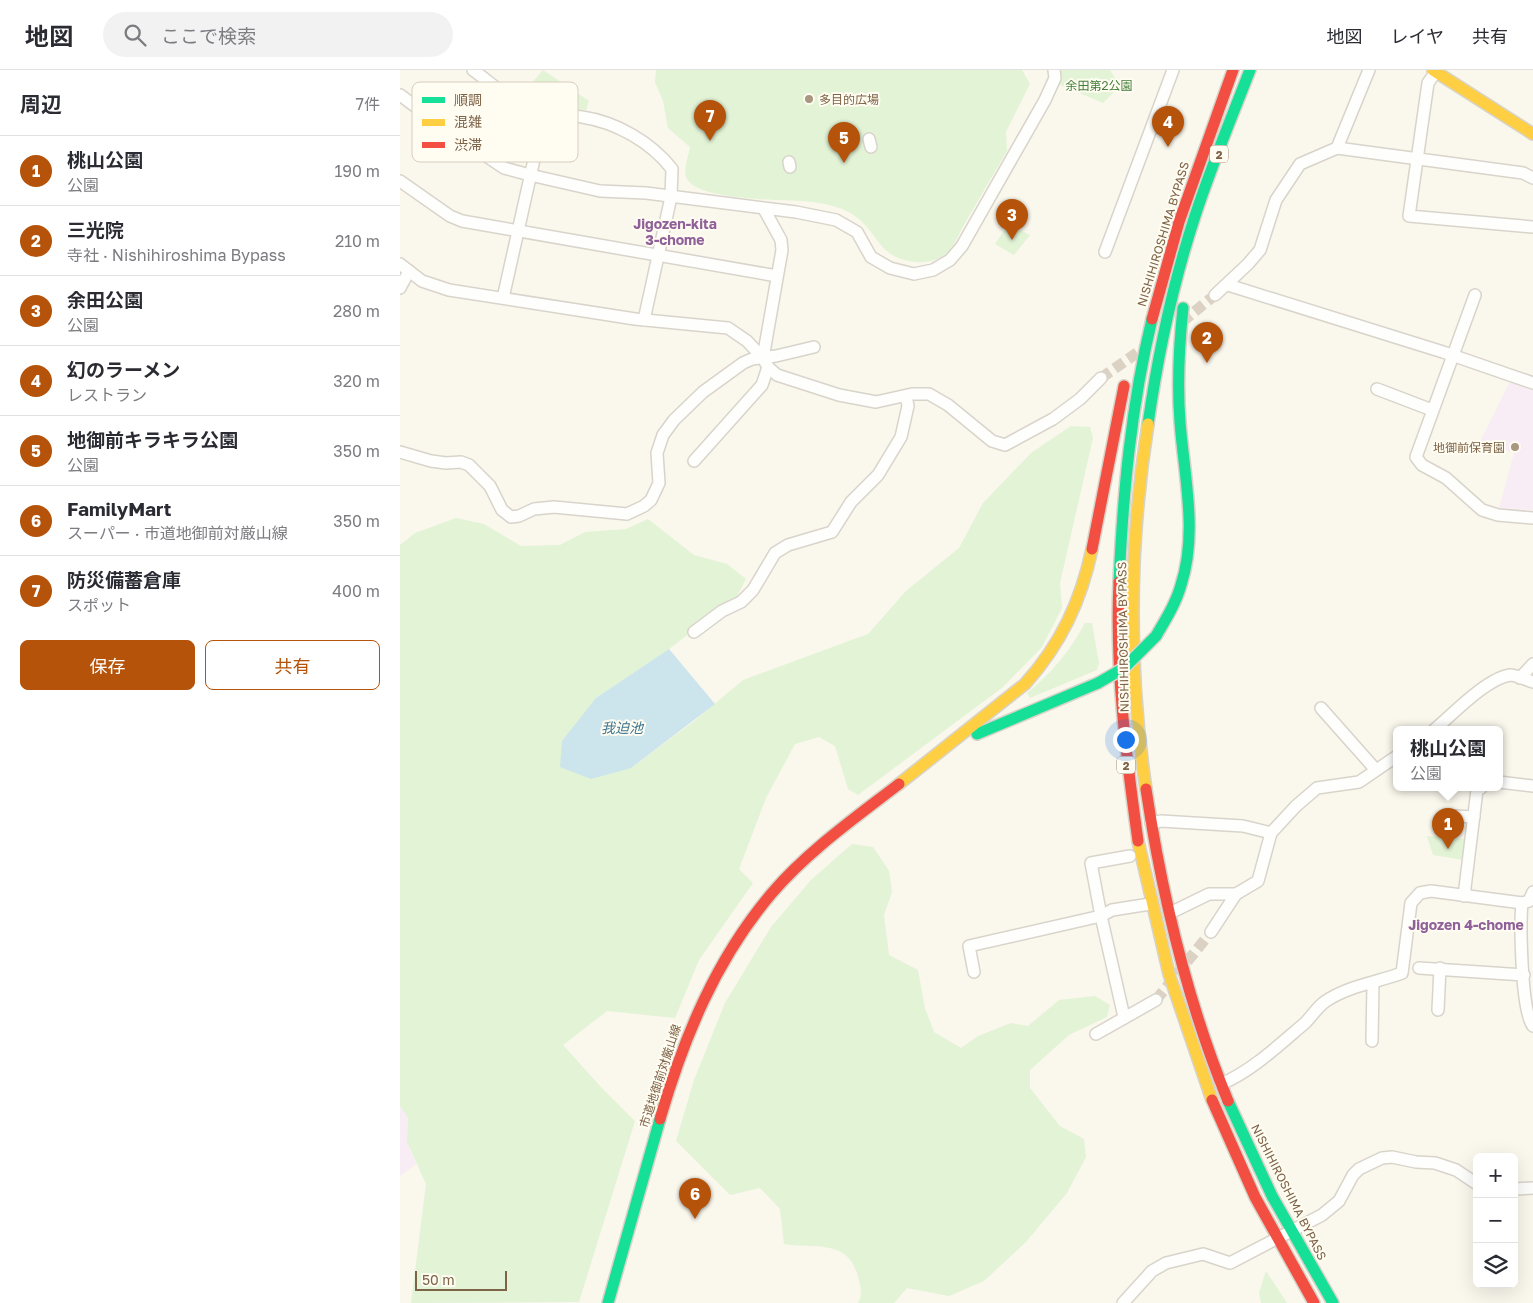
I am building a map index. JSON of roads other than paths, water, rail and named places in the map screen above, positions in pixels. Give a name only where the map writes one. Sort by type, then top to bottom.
[{"type":"main road","name":"NISHIHIROSHIMA BYPASS","points":[[1233,70],[1186,198],[1155,306],[1139,379],[1128,453],[1118,565],[1118,640],[1122,724],[1133,817],[1150,904],[1170,984],[1202,1079],[1235,1157],[1276,1239],[1314,1303]]},
{"type":"main road","name":"NISHIHIROSHIMA BYPASS","points":[[1250,70],[1188,238],[1158,366],[1138,501],[1133,583],[1138,717],[1151,822],[1170,913],[1200,1025],[1221,1084],[1252,1156],[1333,1303]]},
{"type":"main road","points":[[1435,70],[1533,134]]},
{"type":"main road","points":[[1131,357],[1156,275],[1186,198]]},
{"type":"main road","points":[[899,784],[946,751],[997,724],[1098,684],[1124,668],[1156,636],[1172,611],[1183,583],[1190,538],[1180,423],[1178,357],[1188,238]]},
{"type":"main road","points":[[899,784],[1025,684],[1053,651],[1076,607],[1084,583],[1127,375]]},
{"type":"main road","name":"市道地御前対厳山線","points":[[608,1303],[675,1064],[702,997],[722,960],[772,892],[802,862],[899,784]]},
{"type":"street","points":[[473,70],[490,82]]},
{"type":"street","points":[[495,162],[504,168],[600,191],[671,197],[836,220],[857,232],[871,257],[890,268],[914,274],[933,270],[950,260],[962,246],[1045,100],[1055,78],[1054,70]]},
{"type":"street","points":[[1105,252],[1173,70]]},
{"type":"street","points":[[1337,148],[1369,70]]},
{"type":"street","points":[[1435,70],[1428,83],[1409,216],[1533,227]]},
{"type":"street","points":[[400,94],[412,103]]},
{"type":"street","points":[[578,116],[603,122],[646,142],[672,169],[671,197],[644,320]]},
{"type":"street","points":[[1215,295],[1228,285],[1260,250],[1276,200],[1300,164],[1337,148],[1523,173],[1533,178]]},
{"type":"street","points":[[503,298],[533,162]]},
{"type":"street","points":[[400,182],[456,219],[778,276]]},
{"type":"street","points":[[700,459],[762,385],[782,250],[780,240],[764,209]]},
{"type":"street","points":[[400,288],[405,268],[422,281],[449,290],[644,320],[728,328],[747,341],[765,363],[778,375],[859,400],[876,402],[929,394],[948,406],[992,441],[1005,445],[1054,418],[1080,399],[1101,378]]},
{"type":"street","points":[[1228,285],[1452,355],[1533,383]]},
{"type":"street","points":[[1475,295],[1416,452],[1418,462],[1446,478],[1482,510],[1498,516],[1533,518]]},
{"type":"street","points":[[400,452],[431,461],[461,462],[469,465],[490,486],[502,510],[511,516],[519,516],[534,509],[554,507],[632,514],[651,500],[656,492],[659,483],[657,453],[659,442],[674,420],[703,392],[734,368],[752,359],[765,363],[814,347]]},
{"type":"street","points":[[1378,389],[1432,410]]},
{"type":"street","points":[[694,632],[722,611],[741,602],[753,590],[775,553],[788,545],[832,532],[851,502],[878,475],[901,438],[908,406],[906,396]]},
{"type":"street","points":[[1520,678],[1533,664]]},
{"type":"street","points":[[1439,726],[1482,690],[1502,677],[1513,675],[1533,682]]},
{"type":"street","points":[[1321,708],[1376,770]]},
{"type":"street","points":[[1211,932],[1236,894],[1258,881],[1271,833],[1317,788],[1359,782],[1393,759]]},
{"type":"street","points":[[1503,782],[1533,786]]},
{"type":"street","points":[[1464,896],[1477,791]]},
{"type":"street","points":[[1454,816],[1474,817]]},
{"type":"street","points":[[1151,822],[1243,826],[1271,833]]},
{"type":"street","points":[[1124,1017],[1091,863],[1130,856]]},
{"type":"street","points":[[1221,1084],[1231,1080],[1260,1059],[1306,1021],[1326,1001],[1361,986],[1402,973],[1411,903],[1420,893],[1431,891],[1522,903],[1529,900],[1533,892]]},
{"type":"street","points":[[1170,913],[1210,894],[1236,894]]},
{"type":"street","points":[[1522,903],[1520,924],[1524,975],[1529,989],[1530,1021],[1533,1026]]},
{"type":"street","points":[[974,972],[970,946],[1101,916],[1112,910],[1150,904]]},
{"type":"street","points":[[1419,968],[1524,975]]},
{"type":"street","points":[[1438,1010],[1440,968]]},
{"type":"street","points":[[1372,1041],[1373,983]]},
{"type":"street","points":[[1096,1034],[1156,1000]]},
{"type":"street","points":[[1124,1303],[1152,1271],[1166,1263],[1202,1254],[1230,1263],[1319,1217],[1337,1203],[1353,1175],[1359,1169],[1387,1157],[1439,1164],[1456,1170],[1473,1181]]},
{"type":"street","points":[[1518,1188],[1533,1188]]},
{"type":"water","name":"我迫池","points":[[669,649],[715,704],[631,768],[591,779],[560,767],[562,741],[596,698]]},
{"type":"tunnel","points":[[1182,322],[1215,295]]},
{"type":"tunnel","points":[[1101,378],[1144,348]]},
{"type":"tunnel","points":[[1156,1000],[1211,932]]},
{"type":"place","name":"多目的広場","points":[[809,99]]},
{"type":"place","name":"防災備蓄倉庫","points":[[710,141]]},
{"type":"place","name":"幻のラーメン","points":[[1168,147]]},
{"type":"place","name":"地御前キラキラ公園","points":[[844,163]]},
{"type":"place","name":"余田公園","points":[[1012,240]]},
{"type":"place","name":"三光院","points":[[1207,363]]},
{"type":"place","name":"地御前保育園","points":[[1515,447]]},
{"type":"place","name":"桃山公園","points":[[1448,849]]},
{"type":"place","name":"FamilyMart","points":[[695,1219]]},
{"type":"district","name":"Jigozen-kita 3-chome","points":[[675,232]]},
{"type":"district","name":"Jigozen 4-chome","points":[[1466,924]]},
{"type":"park label","name":"余田第2公園","points":[[1099,85]]}]
